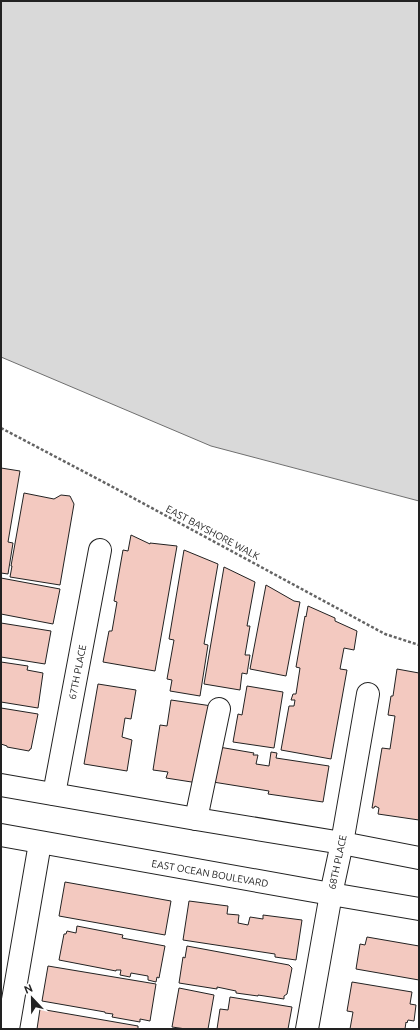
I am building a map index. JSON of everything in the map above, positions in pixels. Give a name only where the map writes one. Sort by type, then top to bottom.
[{"type":"main road","name":"67TH PLACE","points":[[54,794],[100,550]]},
{"type":"main road","name":"68TH PLACE","points":[[307,1029],[330,894],[342,843],[368,694]]},
{"type":"main road","points":[[196,819],[219,709]]},
{"type":"main road","points":[[1,785],[342,843],[419,858]]},
{"type":"main road","name":"EAST OCEAN BOULEVARD","points":[[1,835],[419,909]]},
{"type":"main road","points":[[8,1029],[40,843]]},
{"type":"path","name":"EAST BAYSHORE WALK","points":[[1,428],[385,634],[419,645]]},
{"type":"shaded area","points":[[1,1],[419,1],[419,501],[211,446],[1,357]]},
{"type":"building","points":[[1,468],[20,471],[8,542],[13,543],[8,574],[1,573]]},
{"type":"building","points":[[24,493],[54,499],[61,495],[70,496],[74,504],[60,585],[10,577]]},
{"type":"building","points":[[131,535],[150,544],[177,546],[155,671],[103,662],[109,631],[112,631],[117,602],[114,601],[123,550],[128,551]]},
{"type":"building","points":[[184,550],[218,564],[204,644],[208,645],[200,696],[170,691],[172,680],[167,679],[174,640],[169,639]]},
{"type":"building","points":[[224,567],[255,582],[247,626],[250,626],[245,655],[250,655],[247,674],[242,673],[240,690],[204,684]]},
{"type":"building","points":[[1,578],[60,589],[53,624],[1,614]]},
{"type":"building","points":[[266,585],[294,601],[300,602],[286,676],[250,669]]},
{"type":"building","points":[[308,606],[335,618],[335,621],[357,631],[354,650],[344,648],[340,669],[347,670],[331,759],[281,750],[289,706],[294,706],[295,700],[291,700],[293,694],[296,694],[300,668],[296,667]]},
{"type":"building","points":[[1,623],[51,631],[45,664],[1,657]]},
{"type":"building","points":[[1,662],[28,666],[27,670],[43,673],[38,708],[1,702]]},
{"type":"building","points":[[397,669],[419,673],[419,820],[378,814],[379,808],[375,806],[372,808],[382,748],[390,749],[395,716],[388,715],[391,696],[393,696]]},
{"type":"building","points":[[98,684],[136,690],[131,719],[125,718],[122,737],[132,740],[127,771],[84,764]]},
{"type":"building","points":[[247,686],[283,692],[274,748],[233,742],[238,714],[242,715]]},
{"type":"building","points":[[171,700],[212,706],[198,783],[166,778],[168,772],[153,770],[160,725],[167,726]]},
{"type":"building","points":[[1,708],[38,714],[31,749],[29,751],[7,747],[1,744]]},
{"type":"building","points":[[219,747],[254,753],[253,755],[258,755],[256,764],[269,766],[271,752],[277,753],[276,758],[329,766],[323,802],[268,794],[269,791],[213,782]]},
{"type":"building","points":[[65,882],[171,901],[165,935],[59,916]]},
{"type":"building","points":[[189,901],[228,906],[227,914],[239,915],[238,923],[248,925],[250,917],[263,919],[263,915],[302,920],[296,960],[275,957],[275,954],[183,940]]},
{"type":"building","points":[[77,926],[123,935],[122,938],[165,946],[159,978],[157,977],[156,982],[148,980],[148,976],[131,973],[130,977],[120,975],[121,970],[116,971],[59,960],[64,934],[66,934],[67,931],[76,933]]},
{"type":"building","points":[[367,937],[419,946],[419,980],[356,969],[360,944],[365,945]]},
{"type":"building","points":[[187,946],[289,965],[292,968],[287,994],[284,996],[284,999],[236,993],[236,991],[217,987],[217,989],[179,983],[183,957],[185,958]]},
{"type":"building","points":[[48,966],[156,984],[150,1021],[140,1019],[140,1022],[112,1017],[113,1014],[105,1012],[42,1001]]},
{"type":"building","points":[[352,982],[412,992],[410,1004],[416,1005],[414,1021],[408,1020],[407,1023],[406,1022],[405,1029],[350,1029],[353,1012],[347,1011]]},
{"type":"building","points":[[179,988],[214,995],[208,1029],[186,1029],[172,1027]]},
{"type":"building","points":[[230,997],[292,1007],[288,1029],[217,1029],[220,1009],[228,1010]]},
{"type":"building","points":[[40,1009],[138,1026],[138,1029],[37,1029]]}]
